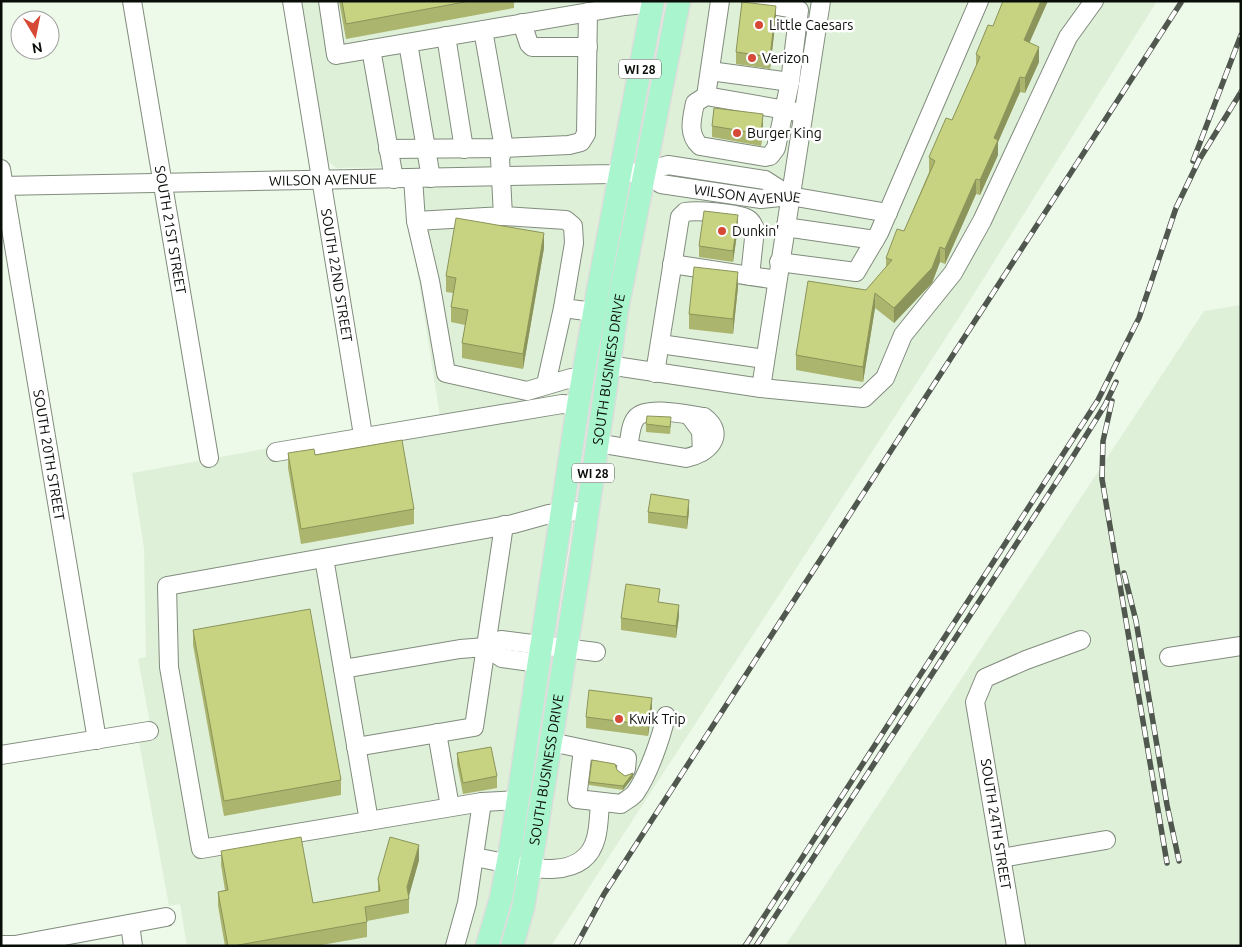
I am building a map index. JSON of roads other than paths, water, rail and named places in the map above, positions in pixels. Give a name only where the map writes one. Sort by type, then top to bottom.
[{"type":"main road","name":"SOUTH BUSINESS DRIVE","points":[[512,946],[521,916],[551,742],[588,510],[617,310],[679,1]]},
{"type":"main road","name":"SOUTH BUSINESS DRIVE","points":[[487,946],[507,863],[578,405],[653,2]]},
{"type":"street","name":"SOUTH 21ST STREET","points":[[132,1],[209,458]]},
{"type":"street","name":"SOUTH 22ND STREET","points":[[292,1],[362,429]]},
{"type":"street","points":[[328,1],[336,55],[522,23],[578,9],[653,2]]},
{"type":"street","points":[[706,96],[720,1]]},
{"type":"street","points":[[751,1],[799,10],[820,7],[761,388]]},
{"type":"street","points":[[779,262],[856,272],[888,213],[979,1]]},
{"type":"street","points":[[608,365],[761,388],[864,398],[885,378],[903,335],[953,272],[982,221],[1068,37],[1094,1]]},
{"type":"street","points":[[388,149],[504,148],[569,145],[581,142],[586,134],[588,47],[578,9]]},
{"type":"street","points":[[799,10],[790,82],[784,110],[776,148],[770,156],[765,157],[700,146],[695,142],[691,128],[695,103],[706,96],[784,110],[803,113]]},
{"type":"street","points":[[522,23],[528,44],[532,47],[588,47]]},
{"type":"street","points":[[483,30],[504,148],[500,158],[503,216]]},
{"type":"street","points":[[446,36],[464,148]]},
{"type":"street","points":[[408,43],[432,178]]},
{"type":"street","points":[[371,49],[394,179]]},
{"type":"street","points":[[710,71],[790,82]]},
{"type":"street","name":"WILSON AVENUE","points":[[2,180],[163,183],[620,174],[644,172],[668,165],[765,180],[790,196]]},
{"type":"street","points":[[413,178],[416,221],[430,281],[446,373],[527,391],[570,378],[583,378]]},
{"type":"street","name":"SOUTH 20TH STREET","points":[[2,180],[97,740]]},
{"type":"street","points":[[790,196],[888,213]]},
{"type":"street","points":[[655,373],[680,217],[685,212],[692,211],[748,219],[755,229],[750,276]]},
{"type":"street","points":[[416,221],[503,216],[566,220],[573,226],[574,243],[563,308],[546,384]]},
{"type":"street","points":[[785,226],[875,240]]},
{"type":"street","points":[[672,264],[777,280]]},
{"type":"street","points":[[563,308],[594,312]]},
{"type":"street","points":[[660,344],[765,360]]},
{"type":"street","points":[[276,452],[562,404],[578,405]]},
{"type":"street","points":[[598,443],[686,458],[702,452],[713,443],[715,434],[713,427],[704,417],[651,411],[641,414],[635,419],[628,448]]},
{"type":"street","points":[[518,800],[482,802],[201,849],[168,656],[167,586],[504,525],[562,512],[588,510]]},
{"type":"street","points":[[356,747],[474,727],[504,525]]},
{"type":"street","points":[[324,558],[369,821]]},
{"type":"street","points":[[343,669],[460,649],[486,647],[504,640],[540,654],[566,648],[596,652]]},
{"type":"street","name":"SOUTH 24TH STREET","points":[[1016,946],[975,702],[985,678],[1026,660],[1081,640]]},
{"type":"street","points":[[1169,657],[1241,646]]},
{"type":"street","points":[[608,759],[577,799],[635,793],[662,738],[666,716]]},
{"type":"street","points":[[1,755],[149,731]]},
{"type":"street","points":[[437,734],[450,807]]},
{"type":"street","points":[[551,742],[608,759],[648,765]]},
{"type":"street","points":[[475,857],[545,870],[566,868],[585,856],[596,839],[606,797]]},
{"type":"street","points":[[459,945],[475,857],[482,802]]},
{"type":"street","points":[[1001,858],[1106,840]]},
{"type":"street","points":[[1,945],[14,945],[166,917]]},
{"type":"street","points":[[130,924],[133,946]]},
{"type":"railway","points":[[576,946],[604,894],[1182,1]]},
{"type":"railway","points":[[1193,161],[1241,35]]},
{"type":"railway","points":[[745,946],[1098,400],[1139,318],[1176,208],[1199,160],[1241,92]]},
{"type":"railway","points":[[756,946],[1072,458],[1105,405],[1116,382]]},
{"type":"railway","points":[[1112,401],[1103,441],[1102,479],[1167,863]]},
{"type":"railway","points":[[1124,573],[1136,621],[1167,805],[1179,861]]},
{"type":"place","name":"Little Caesars","points":[[759,25]]},
{"type":"place","name":"Verizon","points":[[752,58]]},
{"type":"place","name":"Burger King","points":[[737,133]]},
{"type":"place","name":"Dunkin'","points":[[722,231]]},
{"type":"place","name":"Kwik Trip","points":[[619,719]]}]
